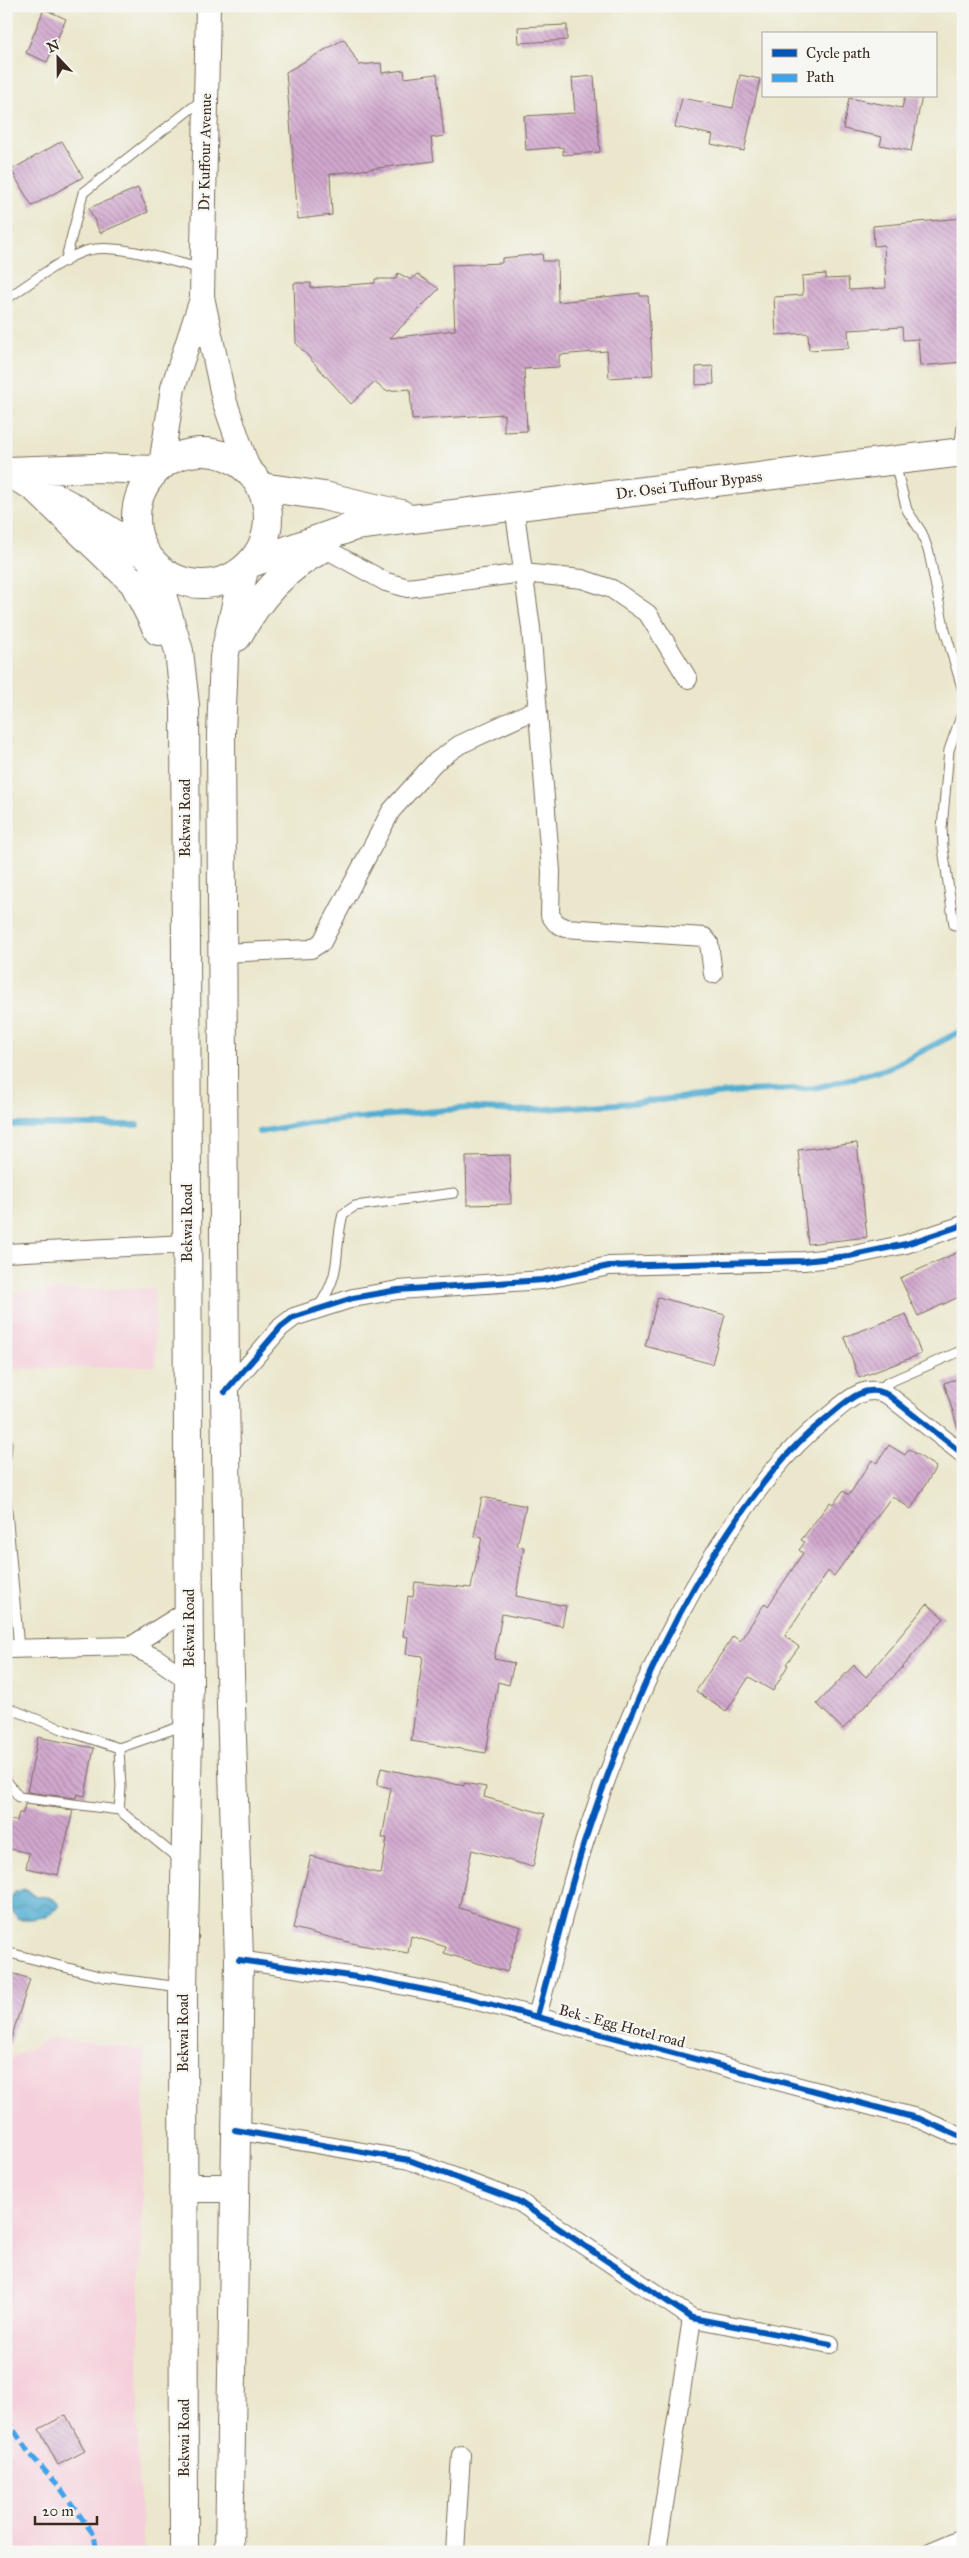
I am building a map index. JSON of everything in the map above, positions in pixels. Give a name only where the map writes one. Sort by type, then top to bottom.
[{"type":"highway","points":[[150,559],[138,535],[136,512],[142,490],[158,468],[178,456],[196,451],[215,452],[233,458],[255,478],[269,513],[266,540],[248,566],[224,657],[221,734],[225,1392],[239,1960],[229,2552]]},
{"type":"highway","name":"Dr. Osei Tuffour Bypass","points":[[248,566],[343,529],[404,519],[961,452]]},
{"type":"highway","points":[[6,472],[96,468],[158,468]]},
{"type":"highway","points":[[6,472],[75,508],[150,559],[167,575],[186,582],[206,584],[226,580],[248,566]]},
{"type":"highway","name":"Dr. Osei Tuffour Bypass","points":[[255,478],[404,519]]},
{"type":"highway","points":[[33,486],[134,583],[150,612],[185,705]]},
{"type":"highway","points":[[224,657],[256,604],[284,573],[324,548],[404,519]]},
{"type":"highway","name":"Bekwai Road","points":[[150,559],[180,651],[185,705],[189,1681],[187,1866],[183,1988],[184,2552]]},
{"type":"highway","points":[[183,2188],[234,2188]]},
{"type":"main road","name":"Dr Kuffour Avenue","points":[[202,297],[208,6]]},
{"type":"main road","points":[[158,468],[173,388],[202,297]]},
{"type":"main road","points":[[202,297],[224,400],[255,478]]},
{"type":"street","points":[[514,506],[531,628],[551,871],[550,915],[556,923],[565,928],[704,936],[709,942],[713,974]]},
{"type":"street","points":[[324,548],[386,582],[408,588],[523,573],[582,579],[612,589],[648,614],[688,679]]},
{"type":"street","points":[[222,953],[311,948],[322,942],[391,811],[434,763],[459,745],[537,709]]},
{"type":"street","points":[[225,1392],[281,1327],[294,1317],[354,1298],[398,1290],[543,1280],[609,1266],[804,1261],[849,1256],[906,1244],[963,1225]]},
{"type":"street","points":[[6,1253],[187,1244]]},
{"type":"street","points":[[537,2016],[587,1835],[642,1687],[700,1574],[748,1502],[800,1439],[854,1396],[870,1390],[879,1390],[963,1454]]},
{"type":"street","points":[[131,1646],[188,1610]]},
{"type":"street","points":[[13,1649],[131,1646],[156,1658],[189,1681]]},
{"type":"street","name":"Bek - Egg Hotel road","points":[[239,1960],[370,1979],[470,1999],[920,2119],[963,2138]]},
{"type":"street","points":[[235,2130],[408,2160],[518,2201],[692,2318],[830,2344]]},
{"type":"street","points":[[656,2552],[692,2318]]},
{"type":"street","points":[[456,2552],[461,2455]]},
{"type":"street","points":[[930,2552],[963,2538]]},
{"type":"lane","points":[[65,262],[83,193],[206,97]]},
{"type":"lane","points":[[6,299],[88,250],[111,248],[202,269]]},
{"type":"lane","points":[[961,452],[963,419]]},
{"type":"lane","points":[[894,461],[907,510],[922,533],[929,552],[944,627],[963,691]]},
{"type":"lane","points":[[954,925],[942,848],[942,828],[949,750],[961,726],[963,711]]},
{"type":"lane","points":[[316,1309],[330,1290],[336,1274],[343,1214],[355,1206],[454,1193]]},
{"type":"lane","points":[[879,1390],[888,1383],[963,1350]]},
{"type":"lane","points":[[6,1456],[7,1442]]},
{"type":"lane","points":[[6,1499],[13,1649]]},
{"type":"lane","points":[[6,1706],[67,1731],[119,1748],[188,1724]]},
{"type":"lane","points":[[119,1748],[121,1786],[119,1810]]},
{"type":"lane","points":[[6,1780],[19,1797],[119,1810],[187,1866]]},
{"type":"lane","points":[[6,1952],[103,1977],[183,1988]]},
{"type":"shaded area","points":[[154,1288],[156,1366],[6,1369],[6,1292]]},
{"type":"shaded area","points":[[51,2038],[145,2050],[137,2459],[144,2552],[6,2552],[6,2060]]},
{"type":"water","points":[[24,1889],[36,1897],[43,1896],[53,1899],[59,1906],[46,1916],[35,1919],[18,1919],[10,1908],[9,1899],[16,1891]]},
{"type":"building","points":[[44,9],[66,19],[47,62],[26,53]]},
{"type":"building","points":[[567,25],[567,40],[519,43],[518,27]]},
{"type":"building","points":[[344,39],[359,65],[381,63],[382,73],[404,70],[405,78],[437,74],[444,136],[431,138],[434,161],[330,174],[332,215],[298,219],[286,72]]},
{"type":"building","points":[[740,75],[760,79],[744,151],[711,144],[713,135],[675,127],[682,98],[733,108]]},
{"type":"building","points":[[594,76],[600,152],[563,155],[563,147],[526,150],[524,116],[575,113],[572,78]]},
{"type":"building","points":[[849,98],[902,108],[904,98],[922,98],[911,151],[880,145],[882,137],[843,129]]},
{"type":"building","points":[[62,141],[83,177],[32,206],[11,170]]},
{"type":"building","points":[[138,188],[148,212],[100,233],[89,208]]},
{"type":"building","points":[[963,218],[963,362],[920,366],[918,339],[903,340],[902,327],[848,330],[849,348],[809,350],[808,333],[776,335],[774,297],[803,295],[802,276],[826,274],[826,279],[848,278],[849,290],[886,288],[884,245],[874,246],[873,226]]},
{"type":"building","points":[[542,254],[543,261],[557,261],[558,302],[640,293],[640,296],[648,296],[653,375],[609,378],[607,351],[559,355],[559,367],[524,369],[527,431],[504,432],[504,414],[412,420],[410,389],[386,391],[374,382],[351,404],[296,343],[294,283],[311,283],[311,288],[375,283],[375,279],[396,279],[398,273],[411,280],[417,274],[439,289],[390,338],[455,330],[452,265],[502,263],[502,258]]},
{"type":"building","points":[[713,366],[714,384],[696,385],[696,367]]},
{"type":"building","points":[[857,1143],[867,1237],[808,1244],[798,1150]]},
{"type":"building","points":[[510,1155],[511,1204],[467,1205],[466,1156]]},
{"type":"building","points":[[963,1250],[963,1295],[918,1316],[900,1278]]},
{"type":"building","points":[[658,1297],[725,1315],[712,1364],[645,1346]]},
{"type":"building","points":[[906,1314],[921,1354],[859,1378],[844,1337]]},
{"type":"building","points":[[963,1377],[963,1432],[959,1432],[944,1383]]},
{"type":"building","points":[[889,1445],[905,1455],[909,1449],[936,1467],[911,1509],[892,1496],[834,1576],[828,1571],[785,1636],[799,1647],[786,1664],[788,1665],[773,1691],[749,1677],[726,1712],[696,1691],[733,1636],[740,1641],[765,1603],[768,1606],[803,1553],[799,1550],[805,1542],[801,1540],[830,1502],[833,1504],[843,1491],[849,1495],[872,1460],[877,1463]]},
{"type":"building","points":[[482,1497],[526,1506],[517,1546],[524,1547],[516,1596],[566,1606],[562,1626],[502,1614],[494,1659],[514,1663],[509,1685],[498,1682],[486,1753],[411,1741],[423,1656],[406,1654],[408,1637],[403,1636],[408,1596],[413,1597],[415,1582],[471,1588],[482,1537],[474,1536]]},
{"type":"building","points":[[927,1604],[944,1618],[901,1669],[843,1729],[817,1704],[854,1665],[866,1677]]},
{"type":"building","points":[[38,1737],[94,1748],[85,1796],[77,1794],[76,1798],[27,1792]]},
{"type":"building","points":[[381,1768],[464,1786],[464,1783],[486,1787],[484,1797],[545,1814],[533,1867],[472,1850],[459,1908],[521,1927],[507,1972],[444,1953],[446,1947],[411,1936],[408,1953],[360,1945],[293,1928],[311,1856],[381,1874],[387,1838],[382,1838],[391,1788],[377,1785]]},
{"type":"building","points":[[25,1804],[73,1810],[58,1875],[26,1868],[29,1853],[6,1848],[6,1819],[17,1821],[19,1813],[23,1813]]},
{"type":"building","points":[[6,1971],[30,1979],[9,2045],[6,2044]]},
{"type":"building","points":[[66,2415],[85,2451],[58,2465],[39,2429]]},
{"type":"waterway","points":[[259,1132],[308,1123],[468,1108],[517,1111],[631,1103],[746,1091],[815,1088],[887,1069],[963,1030]]},
{"type":"waterway","points":[[6,1125],[137,1125]]},
{"type":"marked path","points":[[6,2418],[29,2453],[58,2485],[94,2535],[97,2552]]},
{"type":"cycle path","points":[[225,1392],[281,1327],[294,1317],[353,1298],[398,1290],[543,1280],[609,1266],[804,1261],[849,1256],[906,1244],[963,1225]]},
{"type":"cycle path","points":[[537,2016],[580,1857],[615,1755],[631,1716],[666,1640],[686,1603],[729,1531],[761,1486],[784,1458],[810,1432],[846,1402],[862,1393],[870,1391],[879,1391],[888,1395],[963,1454]]},
{"type":"cycle path","points":[[239,1960],[370,1979],[470,1999],[920,2119],[963,2138]]},
{"type":"cycle path","points":[[235,2130],[409,2160],[518,2201],[692,2318],[830,2344]]}]
